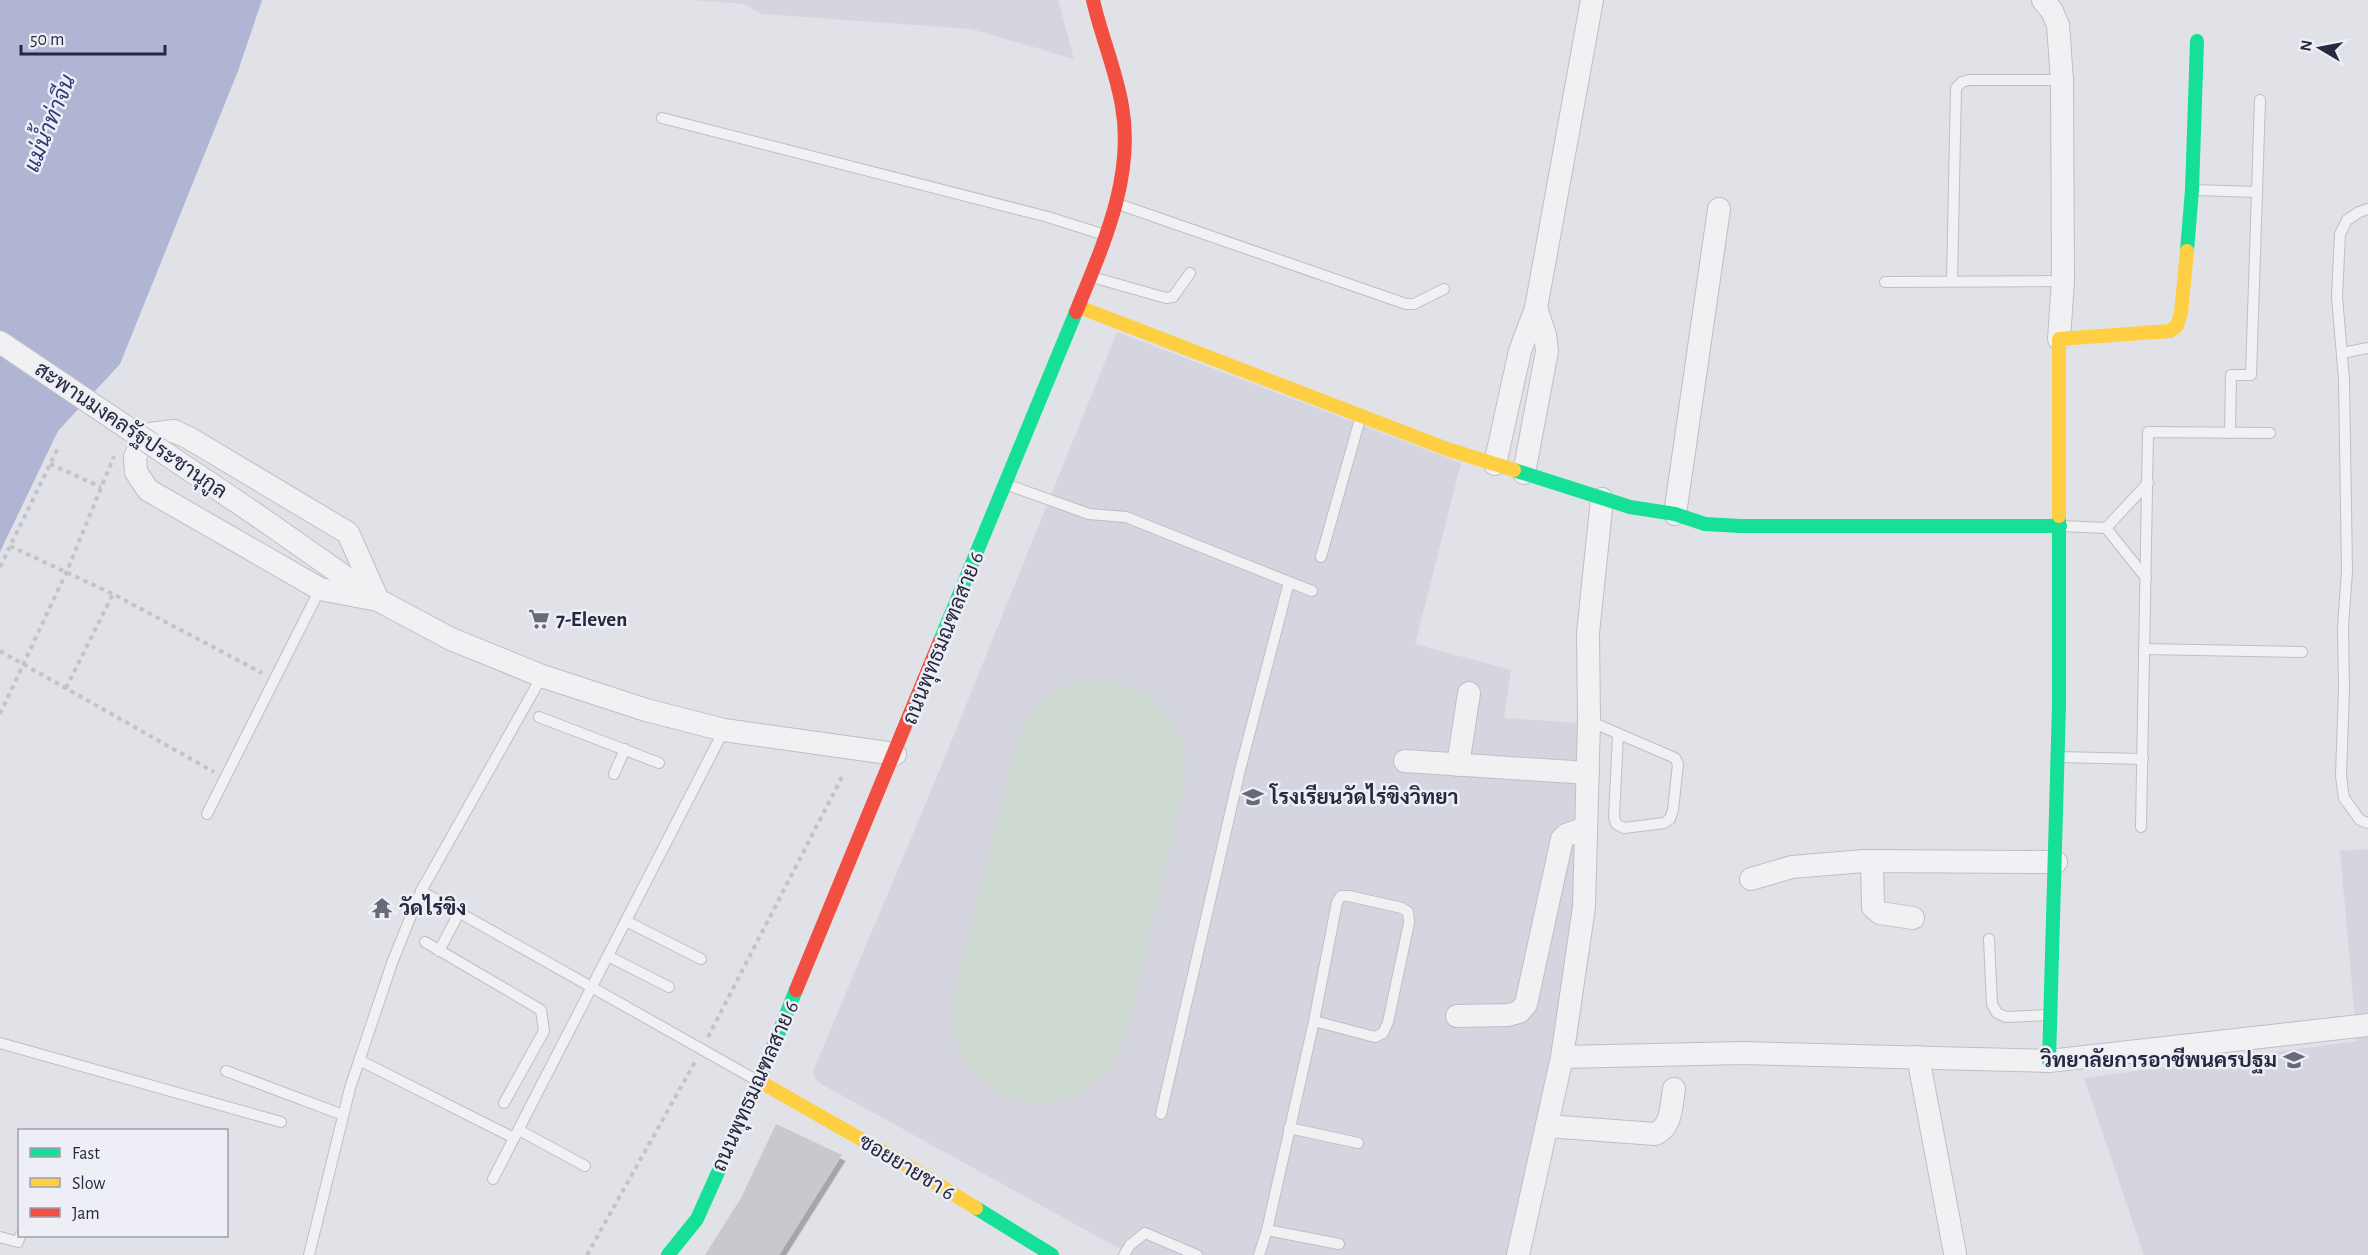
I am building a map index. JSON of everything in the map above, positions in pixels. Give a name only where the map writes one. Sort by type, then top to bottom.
[{"type":"street","name":"ถนนพุทธมณฑลสาย 6","points":[[668,1255],[697,1219],[759,1081],[1007,484],[1107,236],[1124,171],[1126,138],[1119,88],[1098,28],[1093,0]]},
{"type":"street","points":[[2043,0],[2052,11],[2058,25],[2062,80],[2063,281],[2060,339],[2058,757],[2049,1061]]},
{"type":"street","points":[[1495,464],[1520,351],[1536,308],[1589,1]]},
{"type":"street","points":[[2060,339],[2170,332],[2177,326],[2181,313],[2192,190],[2197,41]]},
{"type":"street","points":[[1675,514],[1719,210]]},
{"type":"street","points":[[1079,307],[1447,449],[1602,499],[1630,507],[1675,514],[1705,524],[1740,526],[2060,526]]},
{"type":"street","points":[[1524,473],[1547,351],[1545,335],[1536,308]]},
{"type":"street","name":"สะพานมงคลรัฐประชานุกูล","points":[[0,342],[378,600]]},
{"type":"street","points":[[378,600],[348,533],[189,438],[174,432],[150,434],[142,442],[135,457],[136,472],[148,490],[320,589],[378,600],[451,639],[542,676],[646,710],[724,730],[895,754]]},
{"type":"street","points":[[1518,1255],[1562,1057],[1584,908],[1589,721],[1588,633],[1602,499]]},
{"type":"street","points":[[1458,765],[1469,693]]},
{"type":"street","points":[[1405,761],[1588,773]]},
{"type":"street","points":[[1457,1016],[1508,1015],[1519,1012],[1526,1004],[1562,839],[1566,835],[1586,828]]},
{"type":"street","points":[[1750,879],[1792,867],[1872,861],[2056,862]]},
{"type":"street","points":[[1872,861],[1873,908],[1880,914],[1913,918]]},
{"type":"street","points":[[1562,1057],[1744,1053],[2049,1061],[2368,1025]]},
{"type":"street","points":[[1918,1057],[1955,1253]]},
{"type":"street","name":"ซอยยายชา 6","points":[[759,1081],[908,1167],[1052,1255]]},
{"type":"street","points":[[1546,1126],[1655,1134],[1667,1125],[1674,1089]]},
{"type":"lane","points":[[1952,281],[1956,88],[1962,82],[1969,80],[2062,80]]},
{"type":"lane","points":[[2230,433],[2231,375],[2251,375],[2260,100]]},
{"type":"lane","points":[[662,118],[1048,217],[1107,236]]},
{"type":"lane","points":[[2192,190],[2257,192]]},
{"type":"lane","points":[[1117,204],[1406,304],[1414,304],[1444,289]]},
{"type":"lane","points":[[2368,209],[2347,220],[2340,234],[2337,297],[2342,353],[2348,571],[2343,627],[2344,688],[2341,776],[2344,798],[2360,820],[2368,822]]},
{"type":"lane","points":[[1092,277],[1166,298],[1173,297],[1190,273]]},
{"type":"lane","points":[[1885,282],[2063,281]]},
{"type":"lane","points":[[2342,353],[2368,348]]},
{"type":"lane","points":[[1322,557],[1361,416]]},
{"type":"lane","points":[[2141,827],[2148,432],[2270,433]]},
{"type":"lane","points":[[2106,528],[2148,483]]},
{"type":"lane","points":[[1007,484],[1089,514],[1126,517],[1312,591]]},
{"type":"lane","points":[[2060,526],[2106,528],[2146,578]]},
{"type":"lane","points":[[1161,1114],[1240,770],[1289,582]]},
{"type":"lane","points":[[207,814],[276,681],[320,589]]},
{"type":"lane","points":[[2145,649],[2302,652]]},
{"type":"lane","points":[[309,1255],[343,1115],[392,963],[421,891],[542,676]]},
{"type":"lane","points":[[539,717],[659,763]]},
{"type":"lane","points":[[1589,721],[1675,758],[1678,764],[1673,810],[1670,819],[1664,823],[1624,828],[1617,824],[1614,817],[1618,735]]},
{"type":"lane","points":[[493,1179],[724,730]]},
{"type":"lane","points":[[614,774],[625,749]]},
{"type":"lane","points":[[2058,757],[2143,759]]},
{"type":"lane","points":[[421,891],[759,1081]]},
{"type":"lane","points":[[1258,1255],[1267,1230],[1314,1020],[1337,902],[1341,896],[1349,896],[1408,912],[1409,923],[1388,1022],[1383,1033],[1375,1037],[1314,1020]]},
{"type":"lane","points":[[439,951],[459,913]]},
{"type":"lane","points":[[626,921],[701,959]]},
{"type":"lane","points":[[1989,939],[1992,1004],[1997,1012],[2006,1017],[2050,1015]]},
{"type":"lane","points":[[425,942],[541,1010],[544,1031],[504,1102]]},
{"type":"lane","points":[[608,956],[669,987]]},
{"type":"lane","points":[[0,1043],[281,1122]]},
{"type":"lane","points":[[359,1060],[585,1166]]},
{"type":"lane","points":[[226,1071],[343,1115]]},
{"type":"lane","points":[[1289,1128],[1358,1143]]},
{"type":"lane","points":[[1267,1230],[1339,1244]]},
{"type":"lane","points":[[1124,1255],[1130,1245],[1145,1233],[1197,1255]]},
{"type":"lane","points":[[0,1237],[18,1242],[20,1237]]},
{"type":"path","points":[[0,567],[58,448]]},
{"type":"path","points":[[0,714],[66,571],[116,450]]},
{"type":"path","points":[[50,464],[101,487]]},
{"type":"path","points":[[10,546],[113,594],[276,681]]},
{"type":"path","points":[[66,687],[113,594]]},
{"type":"path","points":[[0,651],[226,778]]},
{"type":"path","points":[[587,1255],[701,1050],[842,777]]},
{"type":"shaded area","points":[[693,0],[1058,0],[1074,59],[971,29],[761,14],[744,4]]},
{"type":"shaded area","name":"โรงเรียนวัดไร่ขิงวิทยา","points":[[1117,332],[1461,463],[1415,644],[1511,670],[1504,718],[1578,723],[1574,938],[1512,1255],[1131,1255],[815,1079],[813,1071],[936,779]]},
{"type":"shaded area","points":[[1108,679],[1147,693],[1169,714],[1184,744],[1185,781],[1128,1029],[1112,1067],[1078,1095],[1038,1104],[1002,1095],[971,1071],[959,1051],[952,1021],[953,996],[1020,730],[1037,705],[1066,685]]},
{"type":"shaded area","name":"วิทยาลัยการอาชีพนครปฐม","points":[[2368,849],[2368,1255],[2144,1255],[2084,1078],[2357,1041],[2340,851]]},
{"type":"water","name":"แม่น้ำท่าจีน","points":[[0,0],[262,0],[238,71],[120,364],[58,431],[0,552]]},
{"type":"building","points":[[776,1124],[842,1155],[779,1255],[705,1255],[741,1198]]},
{"type":"traffic: fast","points":[[2187,251],[2192,190],[2197,41]]},
{"type":"traffic: fast","points":[[940,641],[1076,312]]},
{"type":"traffic: fast","points":[[1514,470],[1630,507],[1675,514],[1705,524],[1740,526],[2060,526]]},
{"type":"traffic: fast","points":[[2049,1061],[2059,705],[2059,516]]},
{"type":"traffic: fast","points":[[668,1255],[697,1219],[759,1081],[796,990]]},
{"type":"traffic: fast","points":[[976,1208],[1052,1255]]},
{"type":"traffic: slow","points":[[2059,516],[2059,339],[2170,331],[2177,326],[2181,313],[2187,251]]},
{"type":"traffic: slow","points":[[1079,307],[1447,449],[1514,470]]},
{"type":"traffic: slow","points":[[759,1081],[908,1166],[976,1208]]},
{"type":"traffic: jam","points":[[1076,312],[1114,212],[1124,159],[1125,133],[1122,106],[1093,0]]},
{"type":"traffic: jam","points":[[796,990],[940,641]]},
{"type":"place","name":"7-Eleven","points":[[539,619]]},
{"type":"place","name":"โรงเรียนวัดไร่ขิงวิทยา","points":[[1253,797]]},
{"type":"place","name":"วัดไร่ขิง","points":[[382,908]]},
{"type":"place","name":"วิทยาลัยการอาชีพนครปฐม","points":[[2294,1060]]}]
